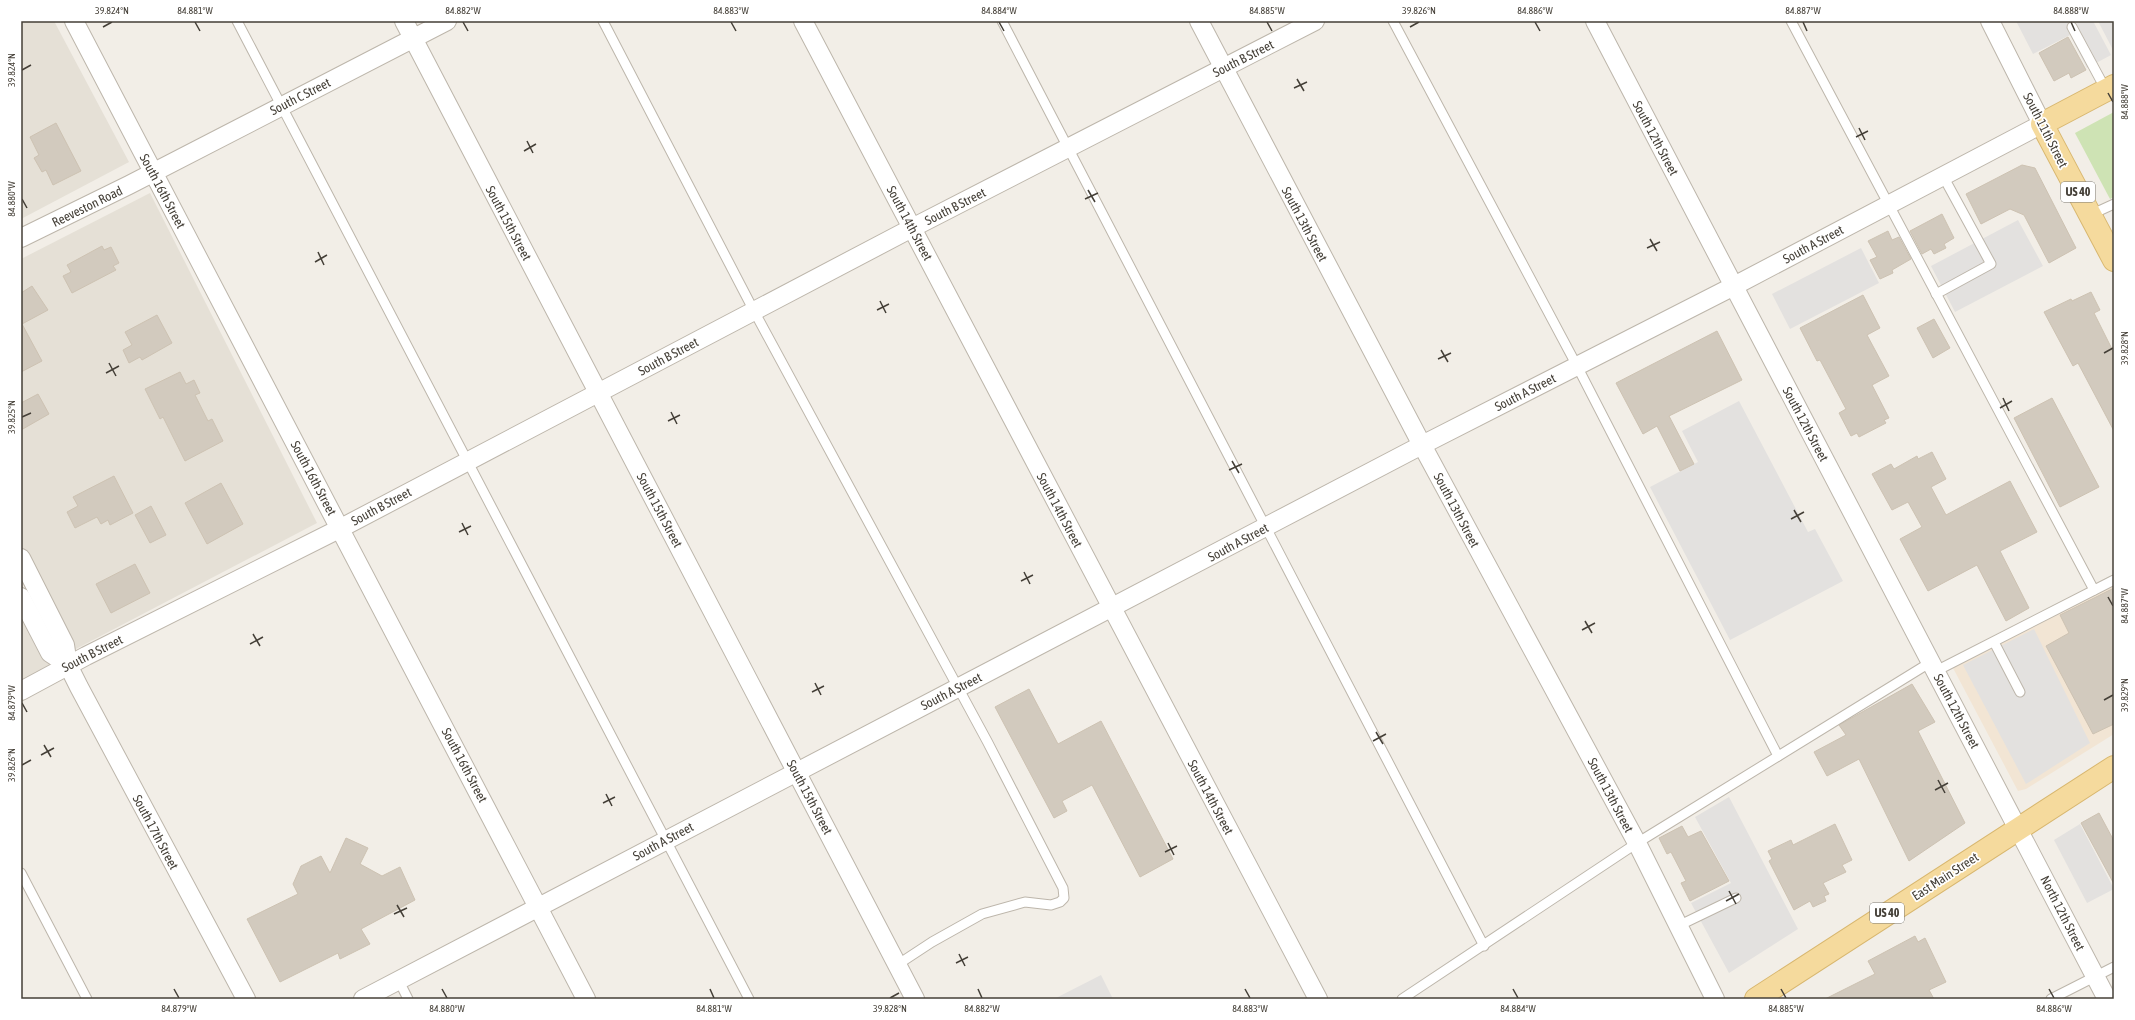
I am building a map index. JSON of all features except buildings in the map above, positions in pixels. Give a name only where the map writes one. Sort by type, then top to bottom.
[{"type":"main road","name":"South A Street","points":[[2042,124],[2110,88]]},
{"type":"main road","name":"South 11th Street","points":[[2042,124],[2114,260]]},
{"type":"main road","name":"East Main Street","points":[[1756,999],[2114,767]]},
{"type":"street","name":"South 16th Street","points":[[74,21],[341,528],[586,999]]},
{"type":"street","name":"South 15th Street","points":[[404,21],[915,999]]},
{"type":"street","name":"South C Street","points":[[153,172],[447,21]]},
{"type":"street","name":"South 14th Street","points":[[803,21],[1318,999]]},
{"type":"street","name":"South 13th Street","points":[[1199,21],[1422,445],[1637,843],[1714,999]]},
{"type":"street","name":"South B Street","points":[[21,691],[68,665],[341,528],[912,228],[1315,21]]},
{"type":"street","name":"South 12th Street","points":[[1595,21],[2018,828]]},
{"type":"street","name":"South 11th Street","points":[[1990,21],[2042,124]]},
{"type":"street","name":"South A Street","points":[[363,999],[796,771],[958,688],[1422,445],[1734,286],[2042,124]]},
{"type":"street","name":"Reeveston Road","points":[[21,238],[153,172]]},
{"type":"street","name":"South 17th Street","points":[[21,558],[65,645],[68,665],[246,999]]},
{"type":"street","points":[[21,597],[50,654],[68,665]]},
{"type":"street","name":"North 12th Street","points":[[2018,828],[2107,999]]},
{"type":"lane","points":[[237,21],[466,462],[749,999]]},
{"type":"lane","points":[[604,21],[754,311],[958,688],[1063,888],[1064,898],[1060,902],[1051,905],[1025,902],[982,914],[932,942],[897,965]]},
{"type":"lane","points":[[1002,21],[1484,946]]},
{"type":"lane","points":[[1393,21],[1576,366],[1778,756]]},
{"type":"lane","points":[[1791,21],[2094,590]]},
{"type":"lane","points":[[2072,27],[2110,88]]},
{"type":"lane","points":[[1936,294],[1991,264],[1943,176]]},
{"type":"lane","points":[[2090,215],[2114,204]]},
{"type":"lane","points":[[1402,999],[1637,843],[1778,756],[1934,667],[1994,642],[2114,580]]},
{"type":"lane","points":[[1994,642],[2020,692]]},
{"type":"lane","points":[[21,873],[87,999]]},
{"type":"lane","points":[[1678,926],[1736,898]]},
{"type":"lane","points":[[2051,999],[2114,967]]},
{"type":"lane","points":[[399,981],[408,999]]},
{"type":"shaded area","points":[[21,21],[54,21],[129,162],[21,219]]},
{"type":"shaded area","points":[[2016,21],[2093,21],[2111,55],[2087,68],[2070,35],[2033,54]]},
{"type":"shaded area","points":[[2098,21],[2114,21],[2114,50],[2113,50]]},
{"type":"shaded area","points":[[150,193],[317,523],[72,651],[21,547],[21,259]]},
{"type":"shaded area","points":[[2018,220],[2043,266],[1955,312],[1931,266]]},
{"type":"shaded area","points":[[1861,248],[1879,283],[1790,329],[1772,294]]},
{"type":"shaded area","points":[[1739,401],[1808,532],[1815,529],[1843,581],[1730,640],[1650,487],[1698,462],[1682,431]]},
{"type":"shaded area","points":[[21,583],[63,660],[21,681]]},
{"type":"shaded area","points":[[2114,585],[2114,734],[2026,789],[2018,791],[1953,668]]},
{"type":"shaded area","points":[[2034,629],[2090,743],[2026,784],[1963,665]]},
{"type":"shaded area","points":[[1729,797],[1798,929],[1729,973],[1691,903],[1731,883],[1695,817]]},
{"type":"shaded area","points":[[2080,824],[2114,889],[2087,903],[2054,840]]},
{"type":"shaded area","points":[[1101,975],[1113,999],[1054,999]]},
{"type":"green space","points":[[2114,112],[2114,197],[2110,199],[2075,133]]}]
